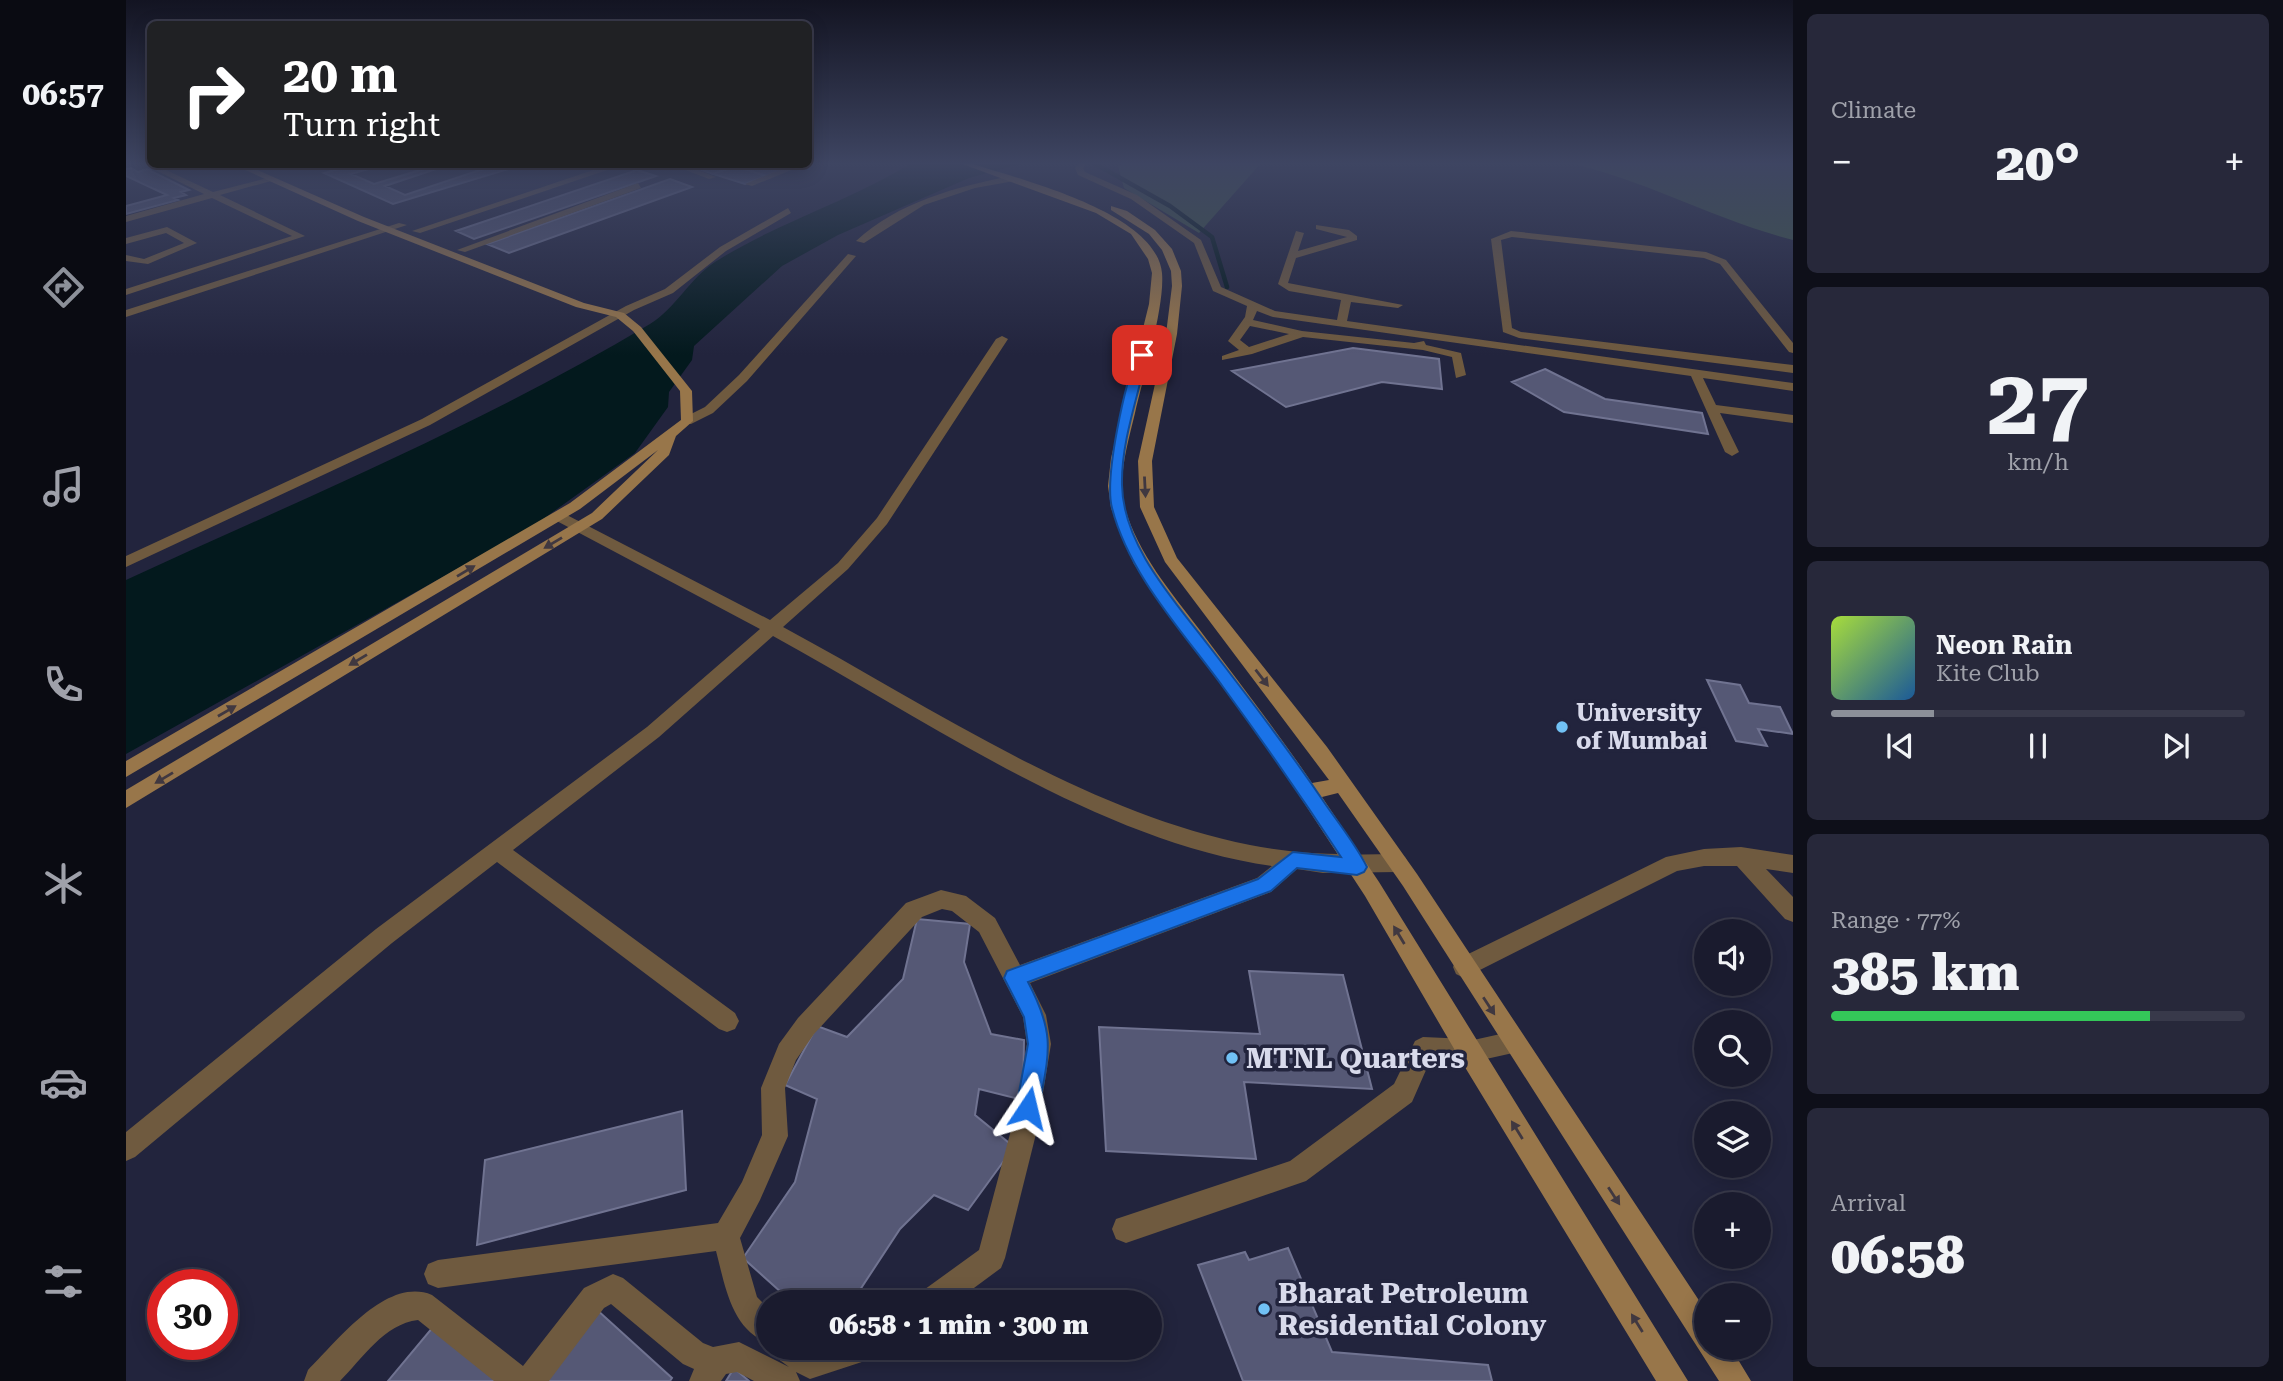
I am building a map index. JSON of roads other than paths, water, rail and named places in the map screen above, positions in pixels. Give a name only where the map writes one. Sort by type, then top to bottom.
[{"type":"street","points":[[126,292],[300,236],[281,226]]},
{"type":"street","points":[[126,306],[368,226]]},
{"type":"street","points":[[126,314],[337,246],[385,226]]},
{"type":"street","points":[[126,800],[597,516],[664,452],[681,426],[685,390],[637,329],[620,315],[580,305],[392,226]]},
{"type":"street","points":[[406,226],[589,299],[593,307]]},
{"type":"street","points":[[417,231],[431,226]]},
{"type":"street","points":[[462,250],[527,226]]},
{"type":"street","points":[[126,562],[426,422],[620,315],[669,291],[723,249],[762,226]]},
{"type":"street","points":[[861,241],[884,226]]},
{"type":"street","points":[[1125,226],[1134,232],[1153,259],[1157,273],[1154,303],[1118,458],[1115,486],[1118,508],[1142,564],[1308,792],[1357,867],[1673,1381]]},
{"type":"street","points":[[1147,226],[1173,259],[1178,274],[1175,306],[1144,461],[1143,488],[1147,508],[1170,559],[1398,863],[1694,1318]]},
{"type":"street","points":[[1176,226],[1198,242],[1217,289],[1273,314],[1341,324],[1420,342],[1457,355],[1460,375]]},
{"type":"street","points":[[1292,256],[1354,238],[1346,232],[1319,227]]},
{"type":"street","points":[[126,258],[145,262],[192,243],[167,230],[129,238]]},
{"type":"street","points":[[1299,233],[1283,284],[1293,289],[1398,305]]},
{"type":"street","points":[[1793,350],[1723,262],[1706,255],[1511,234],[1496,240],[1507,330],[1519,335],[1793,369]]},
{"type":"street","points":[[323,242],[337,246]]},
{"type":"street","points":[[126,770],[558,516],[681,426],[709,410],[743,378],[851,256]]},
{"type":"street","points":[[470,261],[481,257]]},
{"type":"street","points":[[1341,324],[1347,298]]},
{"type":"street","points":[[1154,303],[1175,306]]},
{"type":"street","points":[[1248,352],[1234,341],[1247,322],[1252,306]]},
{"type":"street","points":[[1247,322],[1302,334],[1420,342],[1695,373],[1793,387]]},
{"type":"street","points":[[1226,358],[1302,334]]},
{"type":"street","points":[[126,1148],[384,936],[653,732],[843,566],[882,521],[1002,339]]},
{"type":"street","points":[[1695,373],[1732,452]]},
{"type":"street","points":[[1711,408],[1793,419]]},
{"type":"street","points":[[599,487],[619,495]]},
{"type":"street","points":[[558,516],[774,629],[1056,785],[1208,845],[1293,860],[1357,867],[1398,863]]},
{"type":"street","points":[[428,594],[448,605]]},
{"type":"street","points":[[1308,792],[1342,785]]},
{"type":"street","points":[[497,850],[727,1021]]},
{"type":"street","points":[[1464,968],[1673,863],[1702,855],[1741,856],[1793,864]]},
{"type":"street","points":[[1741,856],[1793,912]]},
{"type":"street","points":[[1015,978],[1264,885],[1293,860]]},
{"type":"street","points":[[756,1316],[745,1305],[726,1236],[751,1191],[775,1136],[773,1088],[787,1052],[806,1026],[914,910],[941,899],[958,903],[986,925],[1034,1016],[1039,1044],[1021,1143],[991,1258],[947,1290]]},
{"type":"street","points":[[1126,1229],[1297,1172],[1403,1093],[1423,1049],[1468,1051],[1514,1043]]},
{"type":"street","points":[[438,1274],[726,1236]]},
{"type":"street","points":[[530,1381],[594,1298],[613,1289],[693,1354],[710,1372],[718,1360],[740,1357],[785,1381]]},
{"type":"street","points":[[319,1381],[381,1318],[400,1308],[422,1305],[518,1381]]},
{"type":"street","points":[[804,1360],[810,1364],[824,1360]]},
{"type":"street","points":[[1722,1360],[1736,1381]]},
{"type":"waterway","points":[[1198,226],[1212,237],[1227,287]]},
{"type":"place","name":"University of Mumbai","points":[[1562,727]]},
{"type":"place","name":"MTNL Quarters","points":[[1232,1058]]},
{"type":"place","name":"Bharat Petroleum Residential Colony","points":[[1264,1309]]}]
